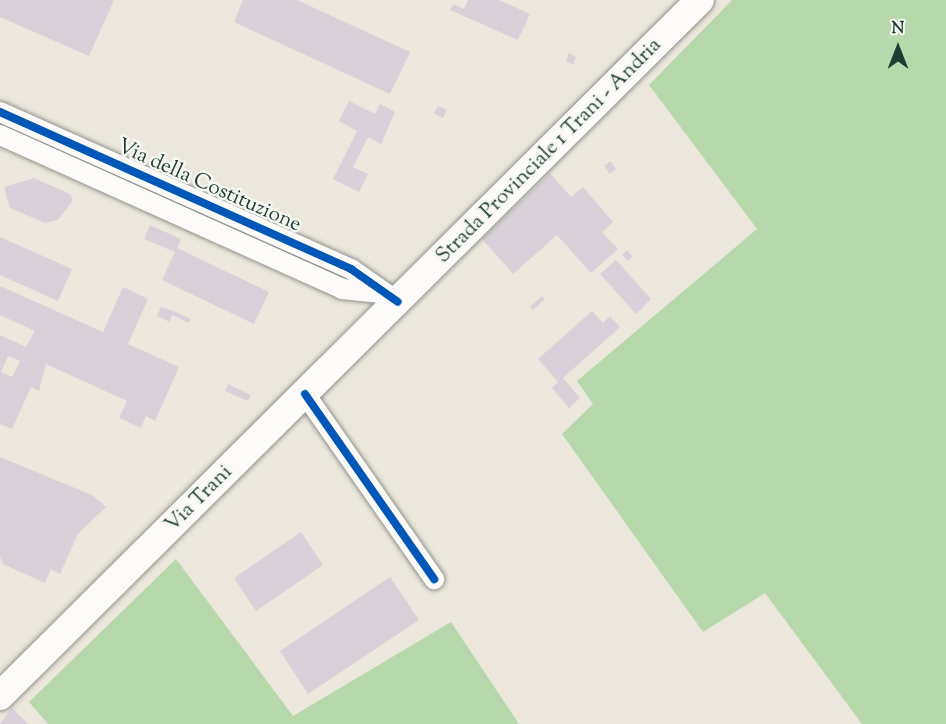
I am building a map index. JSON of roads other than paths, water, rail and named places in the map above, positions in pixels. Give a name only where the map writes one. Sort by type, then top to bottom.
[{"type":"main road","name":"Strada Provinciale 1 Trani - Andria","points":[[390,298],[700,0]]},
{"type":"main road","name":"Via Trani","points":[[0,696],[305,394],[390,298]]},
{"type":"street","name":"Via della Costituzione","points":[[0,112],[351,269],[390,298]]},
{"type":"street","name":"Via della Costituzione","points":[[0,135],[342,289],[390,298]]},
{"type":"street","points":[[305,394],[434,579]]}]
